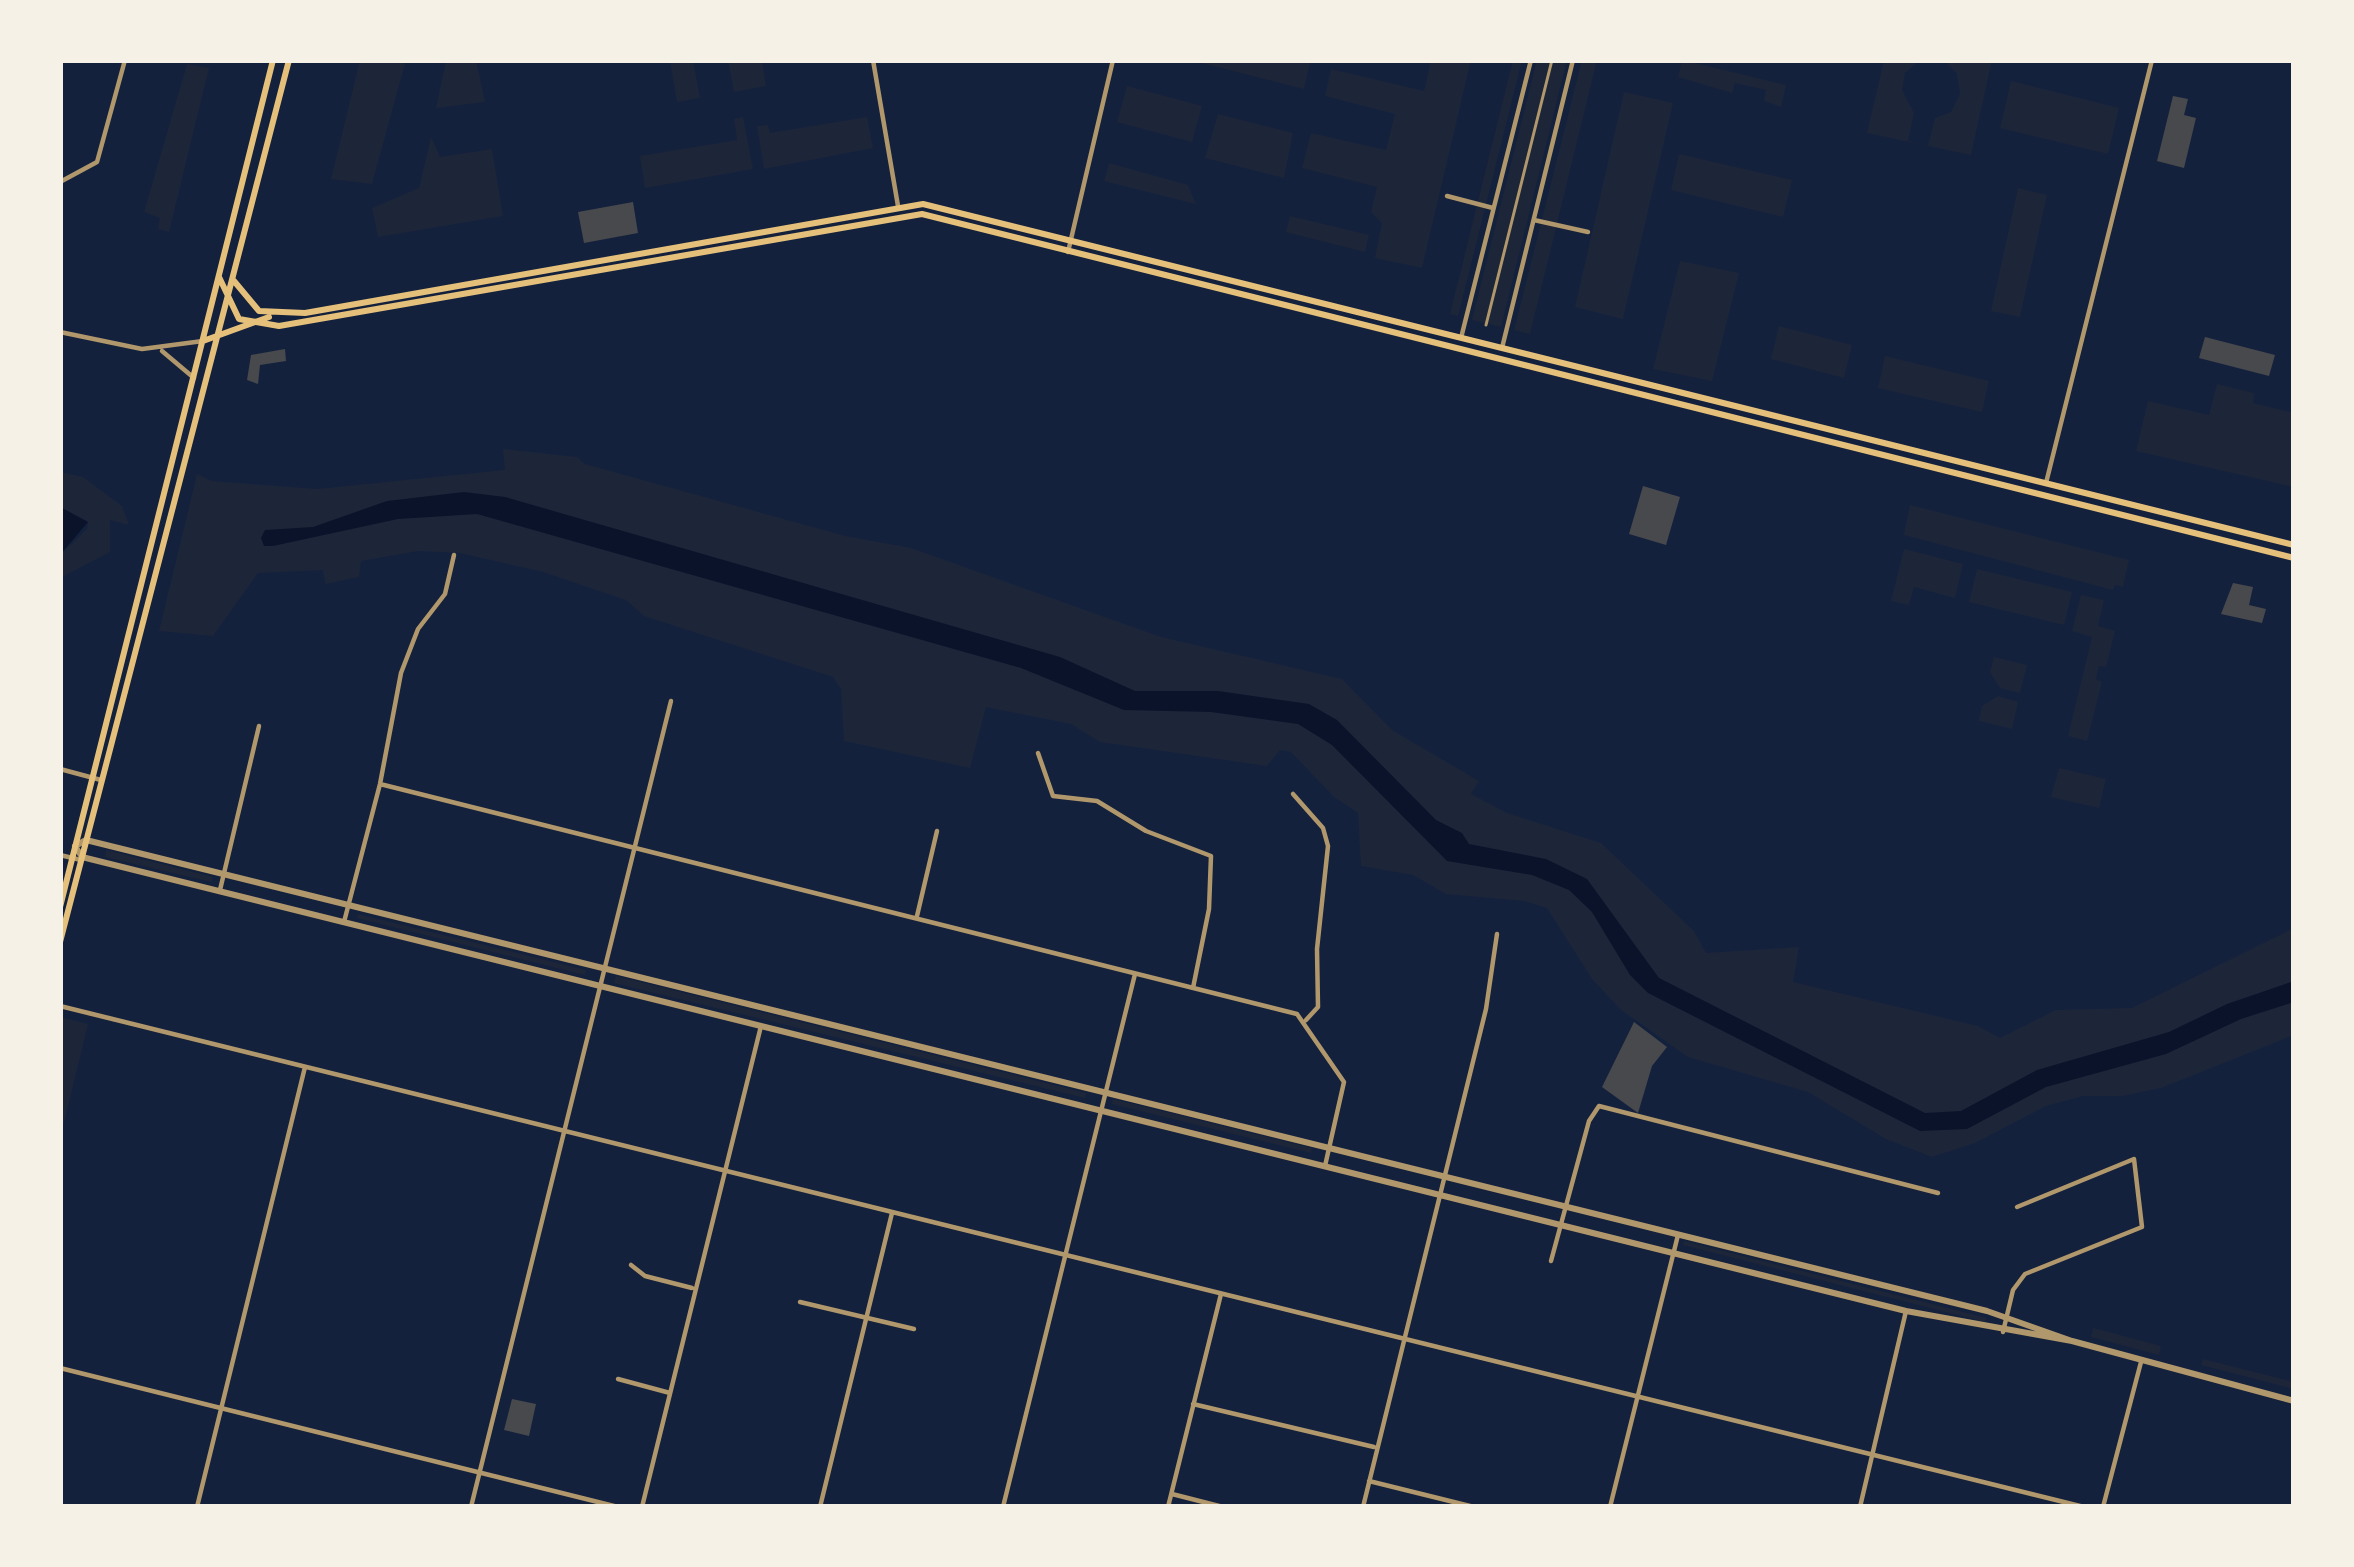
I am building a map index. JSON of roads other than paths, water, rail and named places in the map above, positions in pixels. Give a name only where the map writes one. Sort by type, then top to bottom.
[{"type":"main road","points":[[60,907],[86,840],[148,559],[273,60]]},
{"type":"main road","points":[[60,942],[78,859],[75,846],[158,560],[290,60]]},
{"type":"main road","points":[[219,277],[228,302],[249,324],[292,325],[923,204],[2294,545]]},
{"type":"main road","points":[[898,211],[2294,557]]},
{"type":"main road","points":[[203,341],[272,315],[647,256]]},
{"type":"main road","points":[[234,281],[249,304],[272,315]]},
{"type":"main road","points":[[1458,349],[1460,338]]},
{"type":"main road","points":[[1499,359],[1502,348]]},
{"type":"main road","points":[[2043,495],[2046,483]]},
{"type":"street","points":[[60,182],[97,162],[124,60]]},
{"type":"street","points":[[873,60],[898,211]]},
{"type":"street","points":[[1068,252],[1113,60]]},
{"type":"street","points":[[1460,338],[1531,60]]},
{"type":"street","points":[[1486,326],[1552,60]]},
{"type":"street","points":[[1502,348],[1574,60]]},
{"type":"street","points":[[2046,483],[2152,60]]},
{"type":"street","points":[[1447,196],[1493,208]]},
{"type":"street","points":[[1534,220],[1588,232]]},
{"type":"street","points":[[60,332],[161,350],[203,341]]},
{"type":"street","points":[[161,350],[194,378]]},
{"type":"street","points":[[344,922],[380,784],[401,673],[418,629],[446,594],[454,555]]},
{"type":"street","points":[[471,1507],[671,701]]},
{"type":"street","points":[[220,891],[259,727]]},
{"type":"street","points":[[1038,753],[1053,796],[1097,801],[1146,831],[1210,856],[1209,909],[1193,988]]},
{"type":"street","points":[[60,769],[97,779]]},
{"type":"street","points":[[380,784],[917,916],[1306,1020],[1344,1082],[1325,1166]]},
{"type":"street","points":[[1293,794],[1323,828],[1328,847],[1317,949],[1318,1007],[1306,1020]]},
{"type":"street","points":[[917,916],[937,830]]},
{"type":"street","points":[[75,846],[86,840],[1678,1235],[2008,1319],[2294,1401]]},
{"type":"street","points":[[60,856],[220,891],[1906,1310],[2003,1332],[2072,1341]]},
{"type":"street","points":[[1363,1507],[1486,1009],[1497,934]]},
{"type":"street","points":[[1003,1507],[1135,974]]},
{"type":"street","points":[[60,1006],[2084,1507]]},
{"type":"street","points":[[642,1507],[761,1026]]},
{"type":"street","points":[[197,1507],[305,1067]]},
{"type":"street","points":[[1551,1261],[1589,1121],[1600,1106],[1938,1193]]},
{"type":"street","points":[[2003,1332],[2013,1290],[2024,1274],[2142,1227],[2134,1159],[2018,1207]]},
{"type":"street","points":[[820,1507],[892,1213]]},
{"type":"street","points":[[1610,1507],[1678,1235]]},
{"type":"street","points":[[631,1265],[645,1276],[694,1289]]},
{"type":"street","points":[[1168,1507],[1221,1294]]},
{"type":"street","points":[[800,1301],[914,1329]]},
{"type":"street","points":[[1860,1507],[1906,1310]]},
{"type":"street","points":[[2103,1507],[2142,1359]]},
{"type":"street","points":[[60,1368],[617,1507]]},
{"type":"street","points":[[618,1379],[670,1393]]},
{"type":"street","points":[[1192,1404],[1376,1448]]},
{"type":"street","points":[[1369,1480],[1474,1507]]},
{"type":"street","points":[[1172,1494],[1223,1507]]}]
